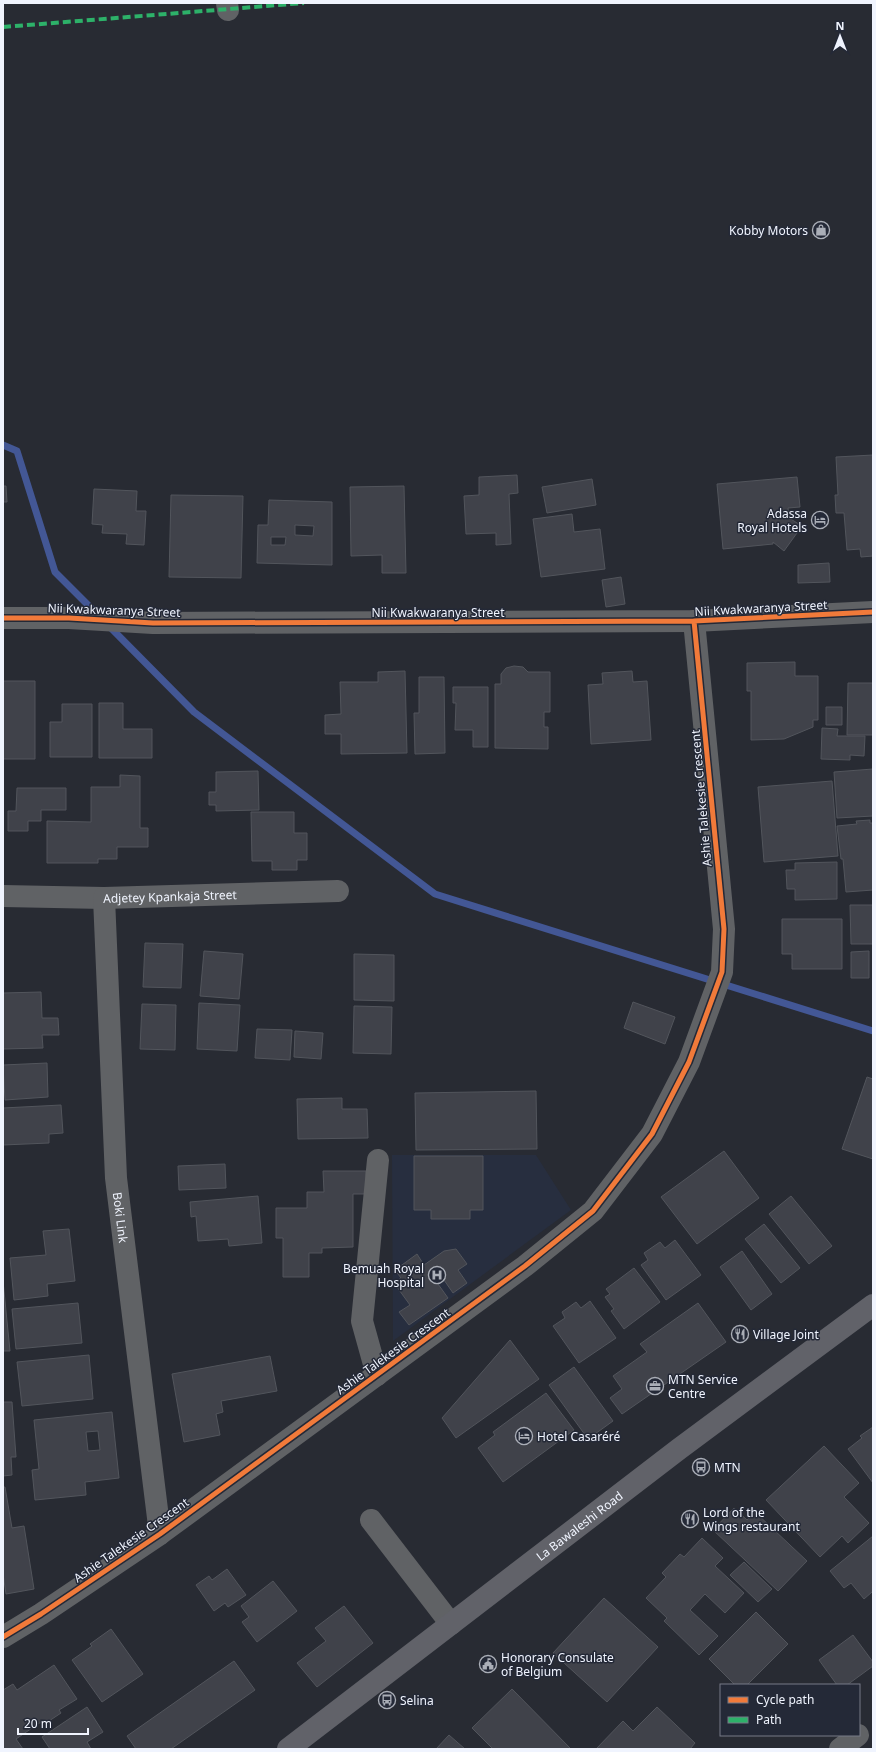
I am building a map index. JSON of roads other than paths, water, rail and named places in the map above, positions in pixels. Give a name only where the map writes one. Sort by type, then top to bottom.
[{"type":"main road","name":"La Bawaleshi Road","points":[[288,1749],[679,1449],[873,1305]]},
{"type":"street","name":"Nii Kwakwaranya Street","points":[[3,618],[69,618],[153,623],[694,621],[873,612]]},
{"type":"street","name":"Ashie Talekesie Crescent","points":[[3,1637],[41,1614],[160,1534],[525,1266],[593,1211],[652,1134],[689,1062],[712,1004],[722,972],[724,929],[694,621]]},
{"type":"street","name":"Adjetey Kpankaja Street","points":[[3,896],[104,898],[338,891]]},
{"type":"street","name":"Boki Link","points":[[104,898],[116,1178],[160,1534]]},
{"type":"street","points":[[377,1375],[362,1321],[378,1160]]},
{"type":"street","points":[[371,1520],[451,1624]]},
{"type":"street","points":[[860,1734],[873,1724]]},
{"type":"street","points":[[840,1749],[858,1736]]},
{"type":"waterway","points":[[3,445],[17,451],[55,572],[97,614]]},
{"type":"waterway","points":[[109,626],[194,712],[435,894],[873,1031]]},
{"type":"place","name":"Kobby Motors","points":[[821,230]]},
{"type":"place","name":"Adassa Royal Hotels","points":[[820,520]]},
{"type":"place","name":"Bemuah Royal Hospital","points":[[437,1275]]},
{"type":"place","name":"Village Joint","points":[[740,1334]]},
{"type":"place","name":"MTN Service Centre","points":[[655,1386]]},
{"type":"place","name":"Hotel Casaréré","points":[[524,1436]]},
{"type":"place","name":"MTN","points":[[701,1467]]},
{"type":"place","name":"Lord of the Wings restaurant","points":[[690,1519]]},
{"type":"place","name":"Honorary Consulate of Belgium","points":[[488,1664]]},
{"type":"place","name":"Selina","points":[[387,1700]]}]
